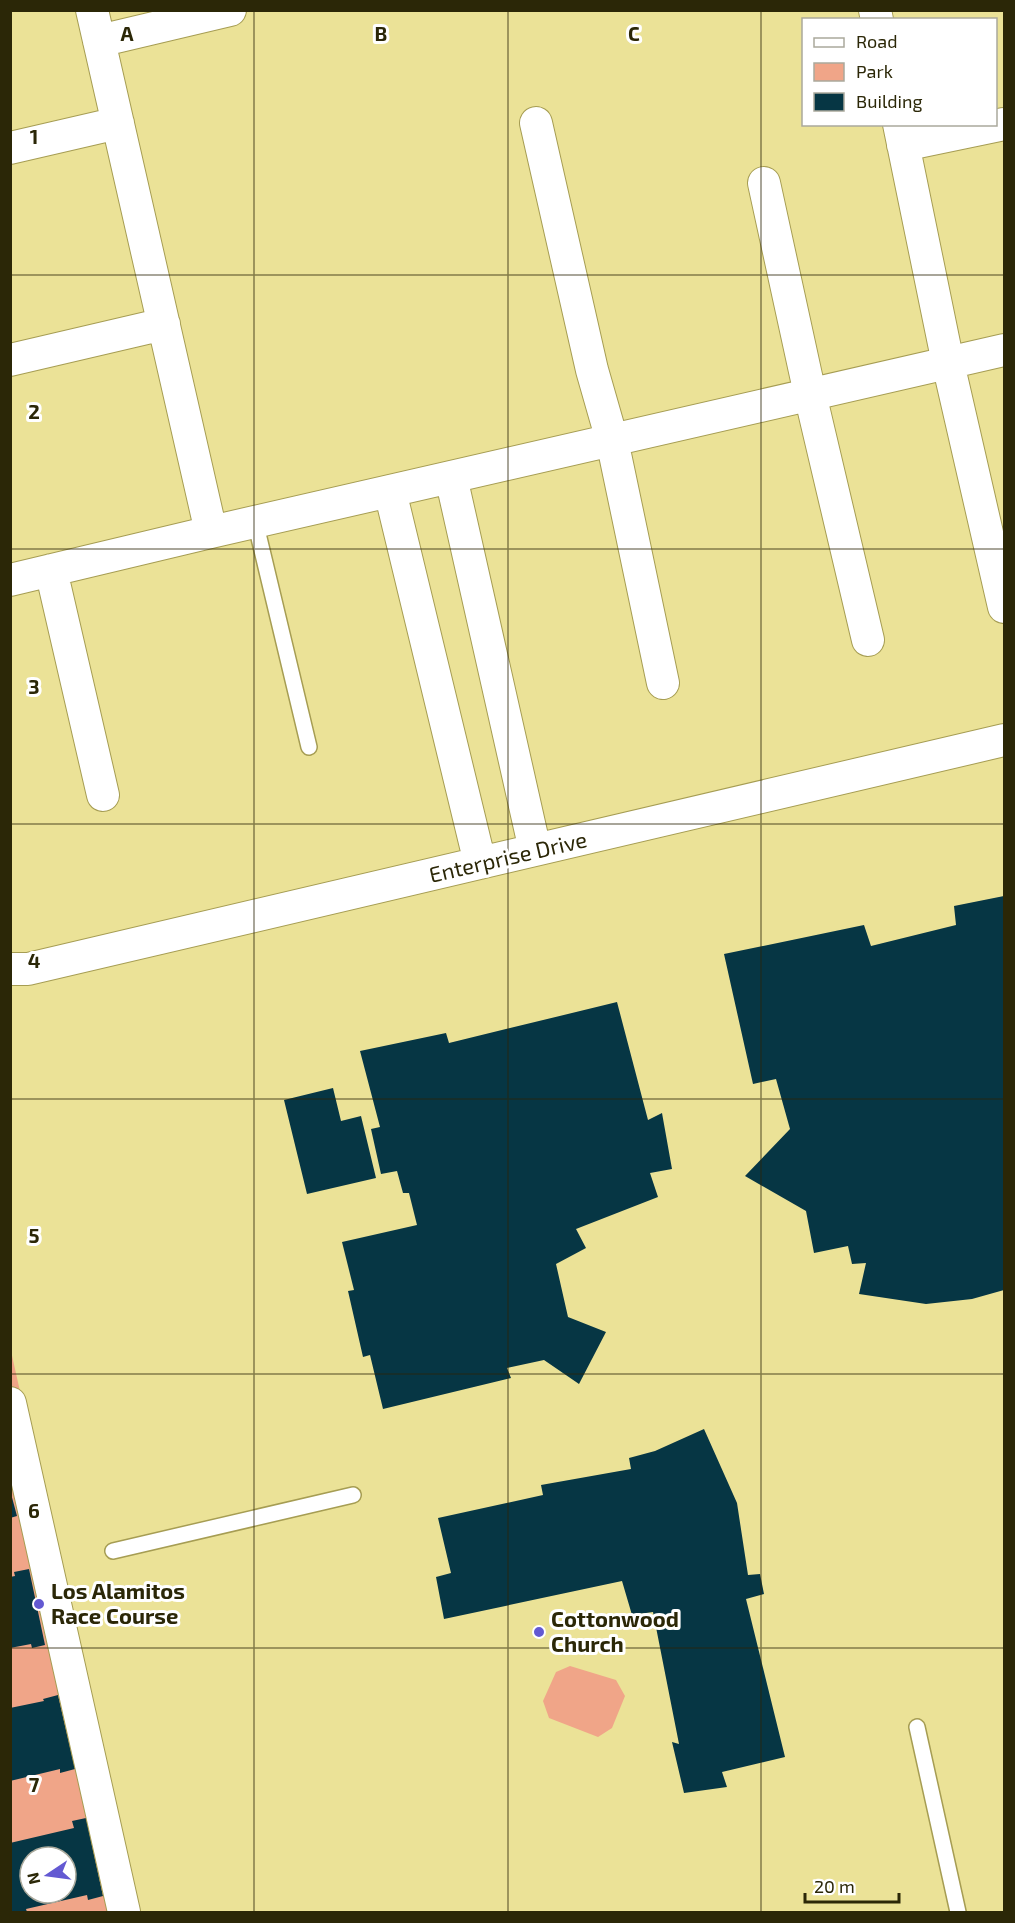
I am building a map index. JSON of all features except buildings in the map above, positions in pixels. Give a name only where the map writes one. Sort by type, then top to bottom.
[{"type":"street","points":[[92,10],[211,532]]},
{"type":"street","points":[[99,41],[230,10]]},
{"type":"street","points":[[10,148],[118,123]]},
{"type":"street","points":[[536,123],[592,370],[612,440],[663,683]]},
{"type":"street","points":[[986,126],[901,135],[948,363],[1000,569],[1005,607]]},
{"type":"street","points":[[764,183],[810,394],[868,640]]},
{"type":"street","points":[[10,360],[164,324]]},
{"type":"street","points":[[10,580],[255,521],[1005,350]]},
{"type":"street","points":[[451,477],[535,850]]},
{"type":"street","points":[[390,491],[480,863]]},
{"type":"street","points":[[51,570],[103,795]]},
{"type":"street","name":"Enterprise Drive","points":[[10,969],[28,969],[1005,740]]},
{"type":"street","points":[[10,1402],[124,1912]]},
{"type":"lane","points":[[255,521],[309,747]]},
{"type":"lane","points":[[113,1551],[353,1495]]},
{"type":"lane","points":[[917,1727],[958,1912]]},
{"type":"green space","name":"Los Alamitos Race Course","points":[[11,1351],[136,1912],[11,1912]]},
{"type":"green space","points":[[570,1666],[616,1680],[625,1696],[612,1728],[598,1737],[549,1718],[543,1701],[556,1672]]},
{"type":"place","name":"Los Alamitos Race Course","points":[[39,1604]]},
{"type":"place","name":"Cottonwood Church","points":[[539,1632]]}]
